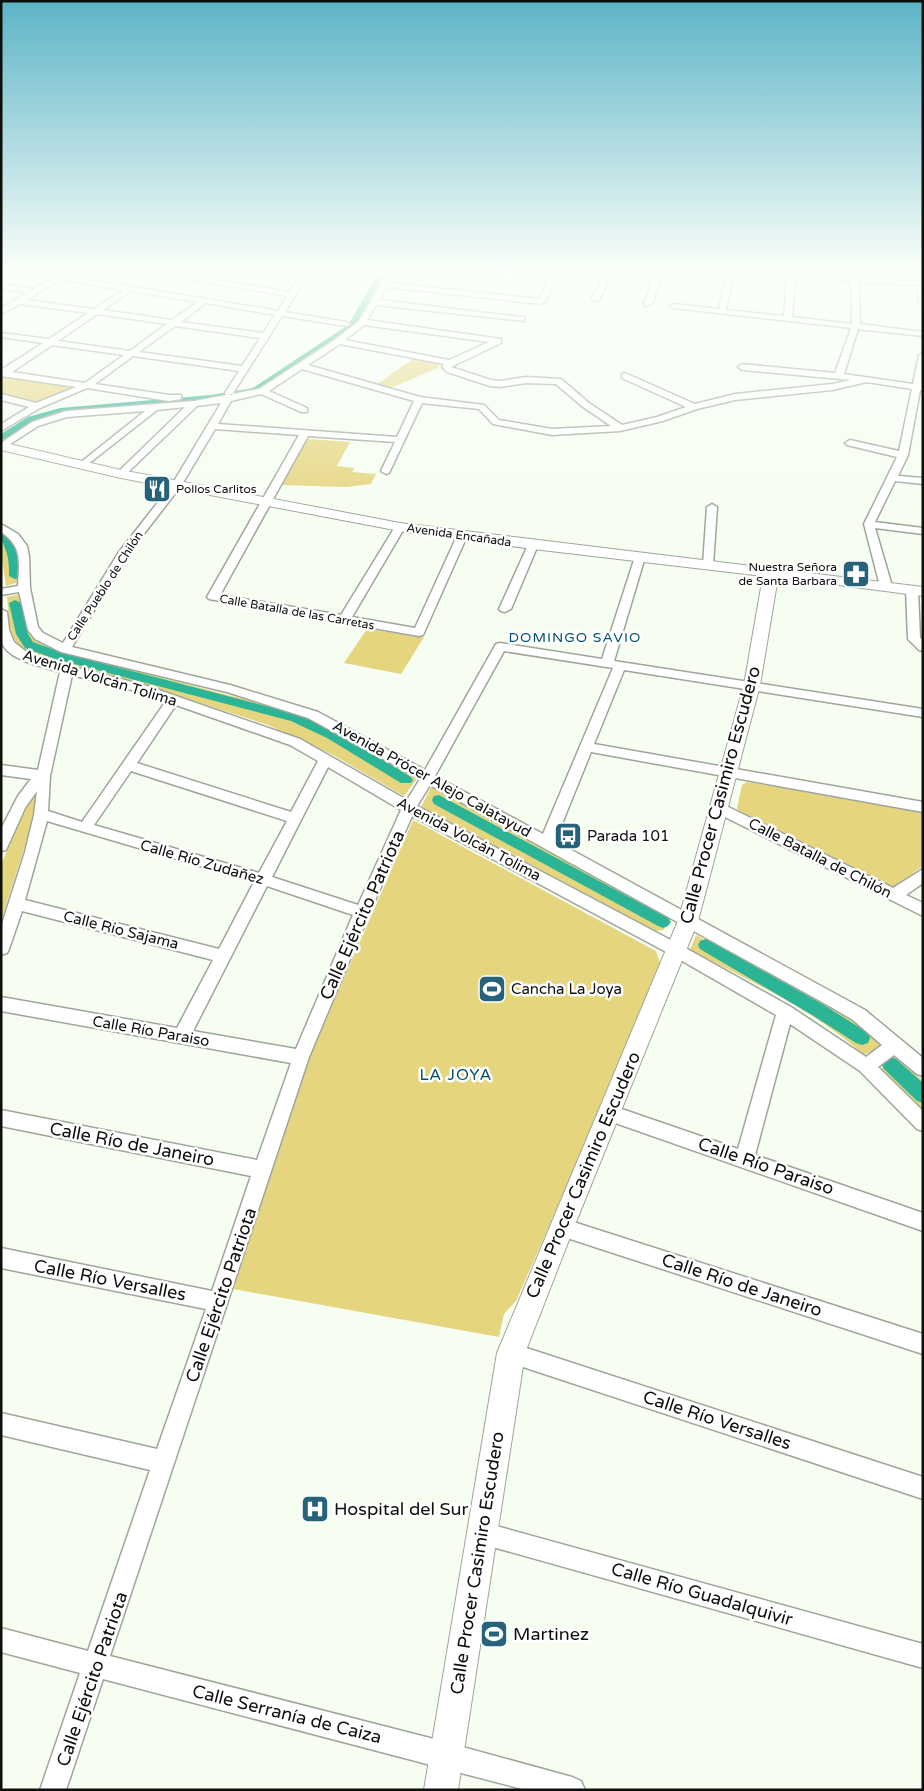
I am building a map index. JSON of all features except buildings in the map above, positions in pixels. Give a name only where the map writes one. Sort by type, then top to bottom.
[{"type":"main road","name":"Avenida Encañada","points":[[2,446],[121,474],[267,500],[400,527],[533,545],[708,564],[917,591]]},
{"type":"main road","name":"Calle Procer Casimiro Escudero","points":[[441,1790],[511,1353],[561,1226],[610,1113],[688,922],[752,685],[771,572]]},
{"type":"street","points":[[3,373],[33,354]]},
{"type":"street","points":[[1,428],[37,406],[88,386],[130,354]]},
{"type":"street","points":[[135,354],[244,369]]},
{"type":"street","name":"Calle Pueblo de Chilón","points":[[65,649],[124,552],[177,484],[254,354]]},
{"type":"street","points":[[3,373],[169,398],[229,396],[255,387],[303,354]]},
{"type":"street","points":[[2,446],[35,424],[54,416],[194,404],[262,391],[320,354]]},
{"type":"street","points":[[400,354],[450,364]]},
{"type":"street","points":[[472,354],[446,367],[490,383],[526,380],[558,381],[586,405],[620,428]]},
{"type":"street","points":[[839,376],[845,354]]},
{"type":"street","points":[[886,586],[869,524],[904,455],[913,430],[923,355]]},
{"type":"street","points":[[302,366],[419,400],[480,407],[488,412],[496,422],[552,432],[620,428],[660,419],[694,407],[735,397],[832,387],[867,379]]},
{"type":"street","points":[[742,367],[867,379],[919,387]]},
{"type":"street","points":[[625,376],[694,407]]},
{"type":"street","points":[[262,391],[304,410]]},
{"type":"street","points":[[1,397],[37,406]]},
{"type":"street","points":[[386,471],[419,400]]},
{"type":"street","points":[[121,474],[194,404]]},
{"type":"street","points":[[83,466],[155,407]]},
{"type":"street","points":[[213,426],[400,440]]},
{"type":"street","name":"Calle Batalla de las Carretas","points":[[306,433],[213,597],[419,632],[462,536]]},
{"type":"street","points":[[850,443],[904,455]]},
{"type":"street","points":[[893,478],[923,481]]},
{"type":"street","points":[[708,564],[712,507]]},
{"type":"street","points":[[869,524],[923,531]]},
{"type":"street","name":"Avenida Prócer Alejo Calatayud","points":[[1,527],[14,536],[22,546],[24,556],[24,588],[32,627],[39,636],[65,649],[230,689],[306,712],[547,842],[688,922],[859,1015],[893,1046],[921,1064]]},
{"type":"street","points":[[344,620],[400,527]]},
{"type":"street","points":[[505,609],[533,545]]},
{"type":"street","points":[[547,842],[587,747],[614,664],[640,557]]},
{"type":"street","points":[[1,592],[24,588]]},
{"type":"street","points":[[917,591],[914,639],[923,647]]},
{"type":"street","name":"Avenida Volcán Tolima","points":[[1,612],[4,638],[18,654],[34,661],[140,688],[295,742],[409,808],[676,950],[785,1012],[868,1064],[923,1123]]},
{"type":"street","name":"Calle Ejército Patriota","points":[[54,1790],[301,1057],[362,912],[409,808],[500,647],[614,664]]},
{"type":"street","points":[[614,664],[923,713]]},
{"type":"street","points":[[1,949],[18,904],[42,814],[45,792],[43,776],[67,670]]},
{"type":"street","points":[[85,828],[173,700]]},
{"type":"street","points":[[587,747],[923,807]]},
{"type":"street","points":[[181,1037],[326,759]]},
{"type":"street","points":[[128,765],[295,818]]},
{"type":"street","points":[[1,770],[43,776]]},
{"type":"street","points":[[1,846],[23,797],[30,786],[43,776]]},
{"type":"street","name":"Calle Batalla de Chilón","points":[[718,807],[923,910]]},
{"type":"street","name":"Calle Río Zudañez","points":[[42,814],[262,879],[362,912]]},
{"type":"street","points":[[894,895],[923,875]]},
{"type":"street","name":"Calle Río Sajama","points":[[18,904],[223,956]]},
{"type":"street","name":"Calle Río Paraiso","points":[[1,1004],[301,1057]]},
{"type":"street","points":[[745,1158],[785,1012]]},
{"type":"street","points":[[868,1064],[893,1046]]},
{"type":"street","name":"Calle Río Paraiso","points":[[610,1113],[745,1158],[923,1222]]},
{"type":"street","name":"Calle Río de Janeiro","points":[[1,1118],[263,1170]]},
{"type":"street","name":"Calle Río de Janeiro","points":[[561,1226],[923,1344]]},
{"type":"street","name":"Calle Río Versalles","points":[[1,1258],[218,1302]]},
{"type":"street","name":"Calle Río Versalles","points":[[511,1353],[923,1488]]},
{"type":"street","points":[[1,1424],[165,1462]]},
{"type":"street","name":"Calle Río Guadalquivir","points":[[482,1533],[923,1656]]},
{"type":"street","name":"Calle Serranía de Caiza","points":[[1,1640],[349,1731],[446,1754],[572,1790]]},
{"type":"shaded area","points":[[413,359],[439,365],[438,368],[391,388],[377,384]]},
{"type":"shaded area","points":[[1,375],[71,386],[70,389],[35,403],[1,395]]},
{"type":"shaded area","points":[[305,440],[350,442],[337,466],[355,468],[352,472],[376,474],[371,484],[346,487],[280,485]]},
{"type":"shaded area","points":[[1,533],[12,542],[18,561],[19,582],[6,586],[1,552]]},
{"type":"shaded area","points":[[20,594],[27,625],[35,638],[42,643],[64,652],[267,705],[309,718],[417,779],[404,796],[333,755],[268,725],[148,686],[38,657],[20,646],[15,640],[10,626],[7,597]]},
{"type":"shaded area","points":[[367,629],[424,637],[401,674],[344,663]]},
{"type":"shaded area","points":[[747,782],[923,811],[923,866],[895,886],[887,886],[740,814],[737,808],[742,785]]},
{"type":"shaded area","points":[[431,787],[671,919],[663,930],[655,931],[421,807]]},
{"type":"shaded area","points":[[36,796],[31,827],[1,921],[1,865],[30,797]]},
{"type":"shaded area","points":[[413,820],[656,951],[660,963],[600,1111],[516,1301],[504,1314],[499,1337],[233,1289],[310,1056]]},
{"type":"shaded area","points":[[696,935],[833,1005],[859,1022],[885,1044],[864,1055],[824,1024],[802,1010],[690,950]]},
{"type":"shaded area","points":[[896,1056],[923,1081],[923,1111],[880,1070]]},
{"type":"waterway","points":[[1,438],[31,419],[60,411],[211,398],[256,390],[311,354]]},
{"type":"waterway","points":[[1,537],[9,544],[11,549],[15,576]]},
{"type":"waterway","points":[[15,603],[22,634],[29,645],[59,656],[295,718],[332,735],[406,780]]},
{"type":"waterway","points":[[439,800],[663,922]]},
{"type":"waterway","points":[[706,945],[818,1010],[862,1038]]},
{"type":"waterway","points":[[890,1064],[923,1095]]},
{"type":"place","name":"Pollos Carlitos","points":[[157,489]]},
{"type":"place","name":"Nuestra Señora de Santa Barbara","points":[[856,574]]},
{"type":"place","name":"Parada 101","points":[[568,836]]},
{"type":"place","name":"Cancha La Joya","points":[[492,989]]},
{"type":"place","name":"Hospital del Sur","points":[[315,1509]]},
{"type":"place","name":"Martinez","points":[[494,1634]]},
{"type":"district","name":"DOMINGO SAVIO","points":[[575,637]]},
{"type":"district","name":"LA JOYA","points":[[456,1075]]}]
